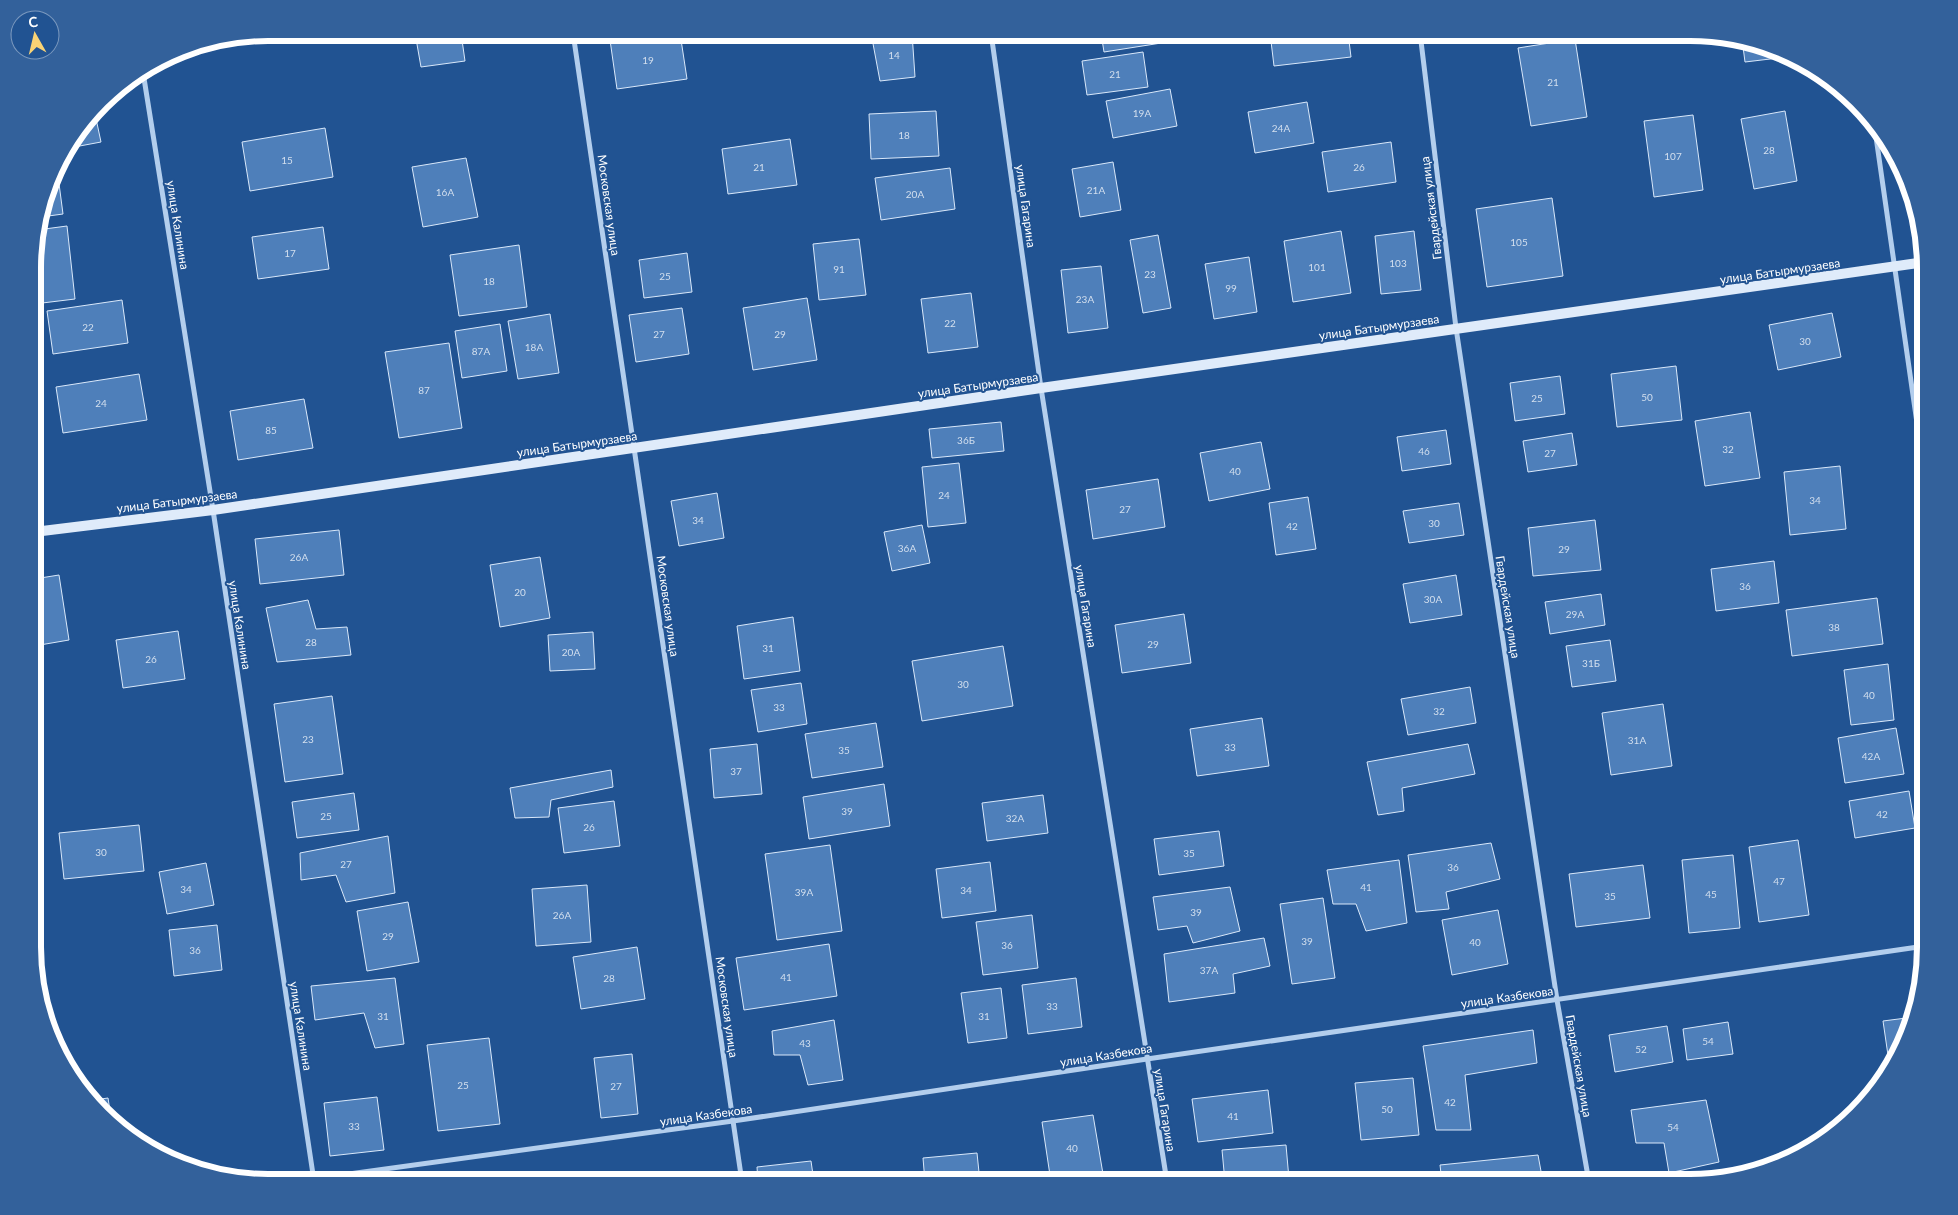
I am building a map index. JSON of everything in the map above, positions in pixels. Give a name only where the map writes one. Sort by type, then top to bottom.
[{"type":"street","name":"Московская улица","points":[[574,41],[741,1174]]},
{"type":"street","name":"улица Гагарина","points":[[992,41],[1041,388],[1166,1174]]},
{"type":"street","name":"Гвардейская улица","points":[[1421,41],[1456,328],[1557,1000],[1588,1174]]},
{"type":"street","name":"улица Калинина","points":[[145,77],[213,510],[313,1174]]},
{"type":"street","points":[[1876,138],[1917,425]]},
{"type":"street","name":"улица Батырмурзаева","points":[[41,531],[213,510],[1041,388],[1917,264]]},
{"type":"street","name":"улица Казбекова","points":[[363,1174],[1917,947]]},
{"type":"building","points":[[416,41],[462,41],[465,61],[421,67]]},
{"type":"building","points":[[610,41],[681,41],[687,79],[617,89]]},
{"type":"building","points":[[872,41],[913,41],[915,77],[880,81]]},
{"type":"building","points":[[1102,41],[1174,41],[1104,52]]},
{"type":"building","points":[[1271,41],[1349,41],[1351,57],[1274,66]]},
{"type":"building","points":[[1562,41],[1575,41],[1587,117],[1531,126],[1518,48]]},
{"type":"building","points":[[1743,48],[1777,58],[1745,62]]},
{"type":"building","points":[[1143,52],[1148,87],[1087,95],[1082,61]]},
{"type":"building","points":[[1170,89],[1177,126],[1113,138],[1106,101]]},
{"type":"building","points":[[1307,102],[1314,143],[1255,153],[1248,112]]},
{"type":"building","points":[[936,111],[939,156],[871,159],[869,114]]},
{"type":"building","points":[[1785,111],[1797,181],[1754,189],[1741,119]]},
{"type":"building","points":[[1693,115],[1703,190],[1654,197],[1644,121]]},
{"type":"building","points":[[96,119],[101,142],[76,147]]},
{"type":"building","points":[[325,128],[333,177],[250,191],[242,142]]},
{"type":"building","points":[[790,139],[797,185],[728,194],[722,149]]},
{"type":"building","points":[[1391,142],[1396,182],[1328,192],[1322,152]]},
{"type":"building","points":[[466,158],[478,217],[423,227],[412,167]]},
{"type":"building","points":[[1113,162],[1121,210],[1080,217],[1072,169]]},
{"type":"building","points":[[950,168],[955,209],[881,220],[875,178]]},
{"type":"building","points":[[59,180],[63,214],[48,216]]},
{"type":"building","points":[[1552,198],[1563,276],[1487,287],[1476,209]]},
{"type":"building","points":[[67,226],[75,299],[41,303],[41,268],[45,229]]},
{"type":"building","points":[[323,227],[329,269],[258,279],[252,237]]},
{"type":"building","points":[[1341,231],[1351,293],[1293,302],[1284,241]]},
{"type":"building","points":[[1414,231],[1421,290],[1381,294],[1375,236]]},
{"type":"building","points":[[1158,235],[1171,308],[1143,313],[1130,240]]},
{"type":"building","points":[[859,239],[866,295],[819,300],[813,244]]},
{"type":"building","points":[[519,245],[527,307],[459,316],[450,255]]},
{"type":"building","points":[[687,253],[692,292],[644,298],[639,260]]},
{"type":"building","points":[[1249,257],[1257,312],[1214,319],[1205,264]]},
{"type":"building","points":[[1101,266],[1108,328],[1068,333],[1061,270]]},
{"type":"building","points":[[971,293],[978,347],[928,353],[921,299]]},
{"type":"building","points":[[807,298],[817,360],[753,370],[743,308]]},
{"type":"building","points":[[122,300],[128,343],[53,354],[47,311]]},
{"type":"building","points":[[682,308],[689,354],[636,362],[629,315]]},
{"type":"building","points":[[1832,313],[1841,357],[1778,370],[1769,325]]},
{"type":"building","points":[[550,314],[559,373],[518,379],[508,321]]},
{"type":"building","points":[[500,324],[507,371],[462,378],[455,331]]},
{"type":"building","points":[[449,343],[462,428],[399,438],[385,352]]},
{"type":"building","points":[[1676,366],[1682,420],[1617,427],[1611,374]]},
{"type":"building","points":[[139,374],[147,420],[63,433],[56,387]]},
{"type":"building","points":[[1560,376],[1565,414],[1515,421],[1510,383]]},
{"type":"building","points":[[304,399],[313,448],[238,460],[230,411]]},
{"type":"building","points":[[1750,412],[1760,478],[1705,486],[1695,421]]},
{"type":"building","points":[[1001,422],[1004,451],[932,458],[929,429]]},
{"type":"building","points":[[1446,430],[1451,464],[1402,471],[1397,437]]},
{"type":"building","points":[[1572,433],[1577,465],[1528,472],[1523,441]]},
{"type":"building","points":[[1261,442],[1270,489],[1209,501],[1200,453]]},
{"type":"building","points":[[959,463],[966,523],[928,527],[922,467]]},
{"type":"building","points":[[1840,466],[1846,529],[1790,535],[1784,472]]},
{"type":"building","points":[[1158,479],[1165,527],[1093,539],[1086,490]]},
{"type":"building","points":[[717,493],[724,538],[679,546],[671,501]]},
{"type":"building","points":[[1308,497],[1316,549],[1276,555],[1269,503]]},
{"type":"building","points":[[1459,503],[1464,535],[1409,543],[1403,511]]},
{"type":"building","points":[[1595,520],[1601,570],[1533,576],[1528,528]]},
{"type":"building","points":[[922,525],[930,563],[892,571],[884,532]]},
{"type":"building","points":[[339,530],[344,575],[260,584],[255,539]]},
{"type":"building","points":[[540,557],[550,618],[500,627],[490,565]]},
{"type":"building","points":[[1774,561],[1779,603],[1716,611],[1711,569]]},
{"type":"building","points":[[59,575],[69,640],[41,645],[41,578]]},
{"type":"building","points":[[1456,575],[1462,615],[1410,623],[1403,584]]},
{"type":"building","points":[[1601,594],[1605,625],[1550,634],[1545,602]]},
{"type":"building","points":[[1877,598],[1883,644],[1792,656],[1786,610]]},
{"type":"building","points":[[308,600],[316,629],[347,627],[351,655],[277,662],[266,608]]},
{"type":"building","points":[[1184,614],[1191,663],[1122,673],[1115,625]]},
{"type":"building","points":[[793,617],[800,671],[744,679],[737,626]]},
{"type":"building","points":[[178,631],[185,679],[123,688],[116,640]]},
{"type":"building","points":[[593,632],[595,669],[550,671],[548,635]]},
{"type":"building","points":[[1610,640],[1616,681],[1572,687],[1566,646]]},
{"type":"building","points":[[1003,646],[1013,706],[922,721],[912,661]]},
{"type":"building","points":[[1888,664],[1894,720],[1851,725],[1844,670]]},
{"type":"building","points":[[801,683],[807,724],[758,732],[751,690]]},
{"type":"building","points":[[1470,687],[1476,723],[1408,735],[1401,699]]},
{"type":"building","points":[[332,696],[343,774],[285,782],[274,704]]},
{"type":"building","points":[[1663,704],[1672,766],[1611,775],[1602,713]]},
{"type":"building","points":[[1262,718],[1269,766],[1197,776],[1190,729]]},
{"type":"building","points":[[876,723],[883,767],[812,778],[805,734]]},
{"type":"building","points":[[1896,728],[1904,774],[1845,783],[1838,738]]},
{"type":"building","points":[[757,744],[762,794],[714,798],[710,749]]},
{"type":"building","points":[[1468,744],[1475,774],[1402,788],[1404,811],[1378,815],[1367,762]]},
{"type":"building","points":[[611,770],[613,787],[551,800],[549,817],[515,818],[510,788]]},
{"type":"building","points":[[884,784],[890,826],[809,839],[803,797]]},
{"type":"building","points":[[1909,791],[1915,828],[1855,838],[1849,801]]},
{"type":"building","points":[[354,793],[359,830],[297,838],[292,802]]},
{"type":"building","points":[[1043,795],[1048,833],[987,841],[982,803]]},
{"type":"building","points":[[614,801],[620,846],[564,853],[558,808]]},
{"type":"building","points":[[139,825],[144,871],[64,879],[59,833]]},
{"type":"building","points":[[1219,831],[1224,866],[1159,875],[1154,839]]},
{"type":"building","points":[[388,836],[395,893],[346,902],[336,875],[301,880],[300,853]]},
{"type":"building","points":[[1798,840],[1809,915],[1759,922],[1749,847]]},
{"type":"building","points":[[1491,843],[1500,879],[1446,892],[1449,909],[1416,912],[1408,855]]},
{"type":"building","points":[[830,845],[842,931],[777,940],[765,854]]},
{"type":"building","points":[[1733,855],[1740,928],[1689,933],[1682,860]]},
{"type":"building","points":[[1399,860],[1407,923],[1366,931],[1356,904],[1333,904],[1327,870]]},
{"type":"building","points":[[990,862],[996,911],[942,918],[936,869]]},
{"type":"building","points":[[206,863],[214,905],[167,914],[159,872]]},
{"type":"building","points":[[1643,865],[1650,918],[1576,927],[1569,874]]},
{"type":"building","points":[[587,885],[591,942],[536,946],[532,889]]},
{"type":"building","points":[[1230,887],[1240,931],[1193,943],[1187,926],[1158,930],[1153,897]]},
{"type":"building","points":[[1323,898],[1335,978],[1292,984],[1280,904]]},
{"type":"building","points":[[408,902],[419,962],[367,971],[357,911]]},
{"type":"building","points":[[1498,910],[1508,964],[1452,975],[1442,920]]},
{"type":"building","points":[[1032,915],[1038,968],[983,975],[976,922]]},
{"type":"building","points":[[217,925],[222,970],[174,976],[169,930]]},
{"type":"building","points":[[1264,938],[1270,966],[1233,974],[1235,993],[1169,1002],[1164,954]]},
{"type":"building","points":[[829,944],[837,996],[744,1010],[736,958]]},
{"type":"building","points":[[637,947],[645,999],[581,1009],[573,957]]},
{"type":"building","points":[[395,978],[404,1044],[375,1048],[364,1013],[315,1020],[311,986]]},
{"type":"building","points":[[1076,978],[1082,1027],[1028,1034],[1022,985]]},
{"type":"building","points":[[1001,988],[1007,1038],[968,1043],[961,993]]},
{"type":"building","points":[[1906,1018],[1900,1034],[1888,1056],[1883,1021]]},
{"type":"building","points":[[834,1020],[843,1080],[808,1085],[800,1055],[774,1055],[772,1031]]},
{"type":"building","points":[[1728,1022],[1733,1054],[1687,1060],[1683,1029]]},
{"type":"building","points":[[1667,1026],[1673,1062],[1615,1072],[1609,1035]]},
{"type":"building","points":[[1533,1030],[1537,1063],[1465,1075],[1471,1130],[1436,1130],[1423,1046]]},
{"type":"building","points":[[489,1038],[500,1124],[438,1131],[427,1045]]},
{"type":"building","points":[[632,1054],[638,1114],[601,1118],[594,1058]]},
{"type":"building","points":[[1413,1078],[1419,1135],[1361,1140],[1355,1083]]},
{"type":"building","points":[[1268,1090],[1273,1133],[1198,1142],[1192,1099]]},
{"type":"building","points":[[377,1097],[384,1150],[330,1156],[324,1103]]},
{"type":"building","points":[[108,1098],[110,1109],[108,1107],[99,1099]]},
{"type":"building","points":[[1706,1100],[1719,1162],[1669,1173],[1664,1143],[1636,1143],[1631,1110]]},
{"type":"building","points":[[1093,1115],[1103,1174],[1050,1174],[1042,1122]]},
{"type":"building","points":[[1286,1145],[1289,1174],[1224,1174],[1222,1150]]},
{"type":"building","points":[[977,1153],[979,1174],[924,1174],[923,1158]]},
{"type":"building","points":[[1538,1155],[1542,1174],[1441,1174],[1440,1165]]},
{"type":"building","points":[[811,1161],[813,1174],[757,1174],[757,1167]]}]
